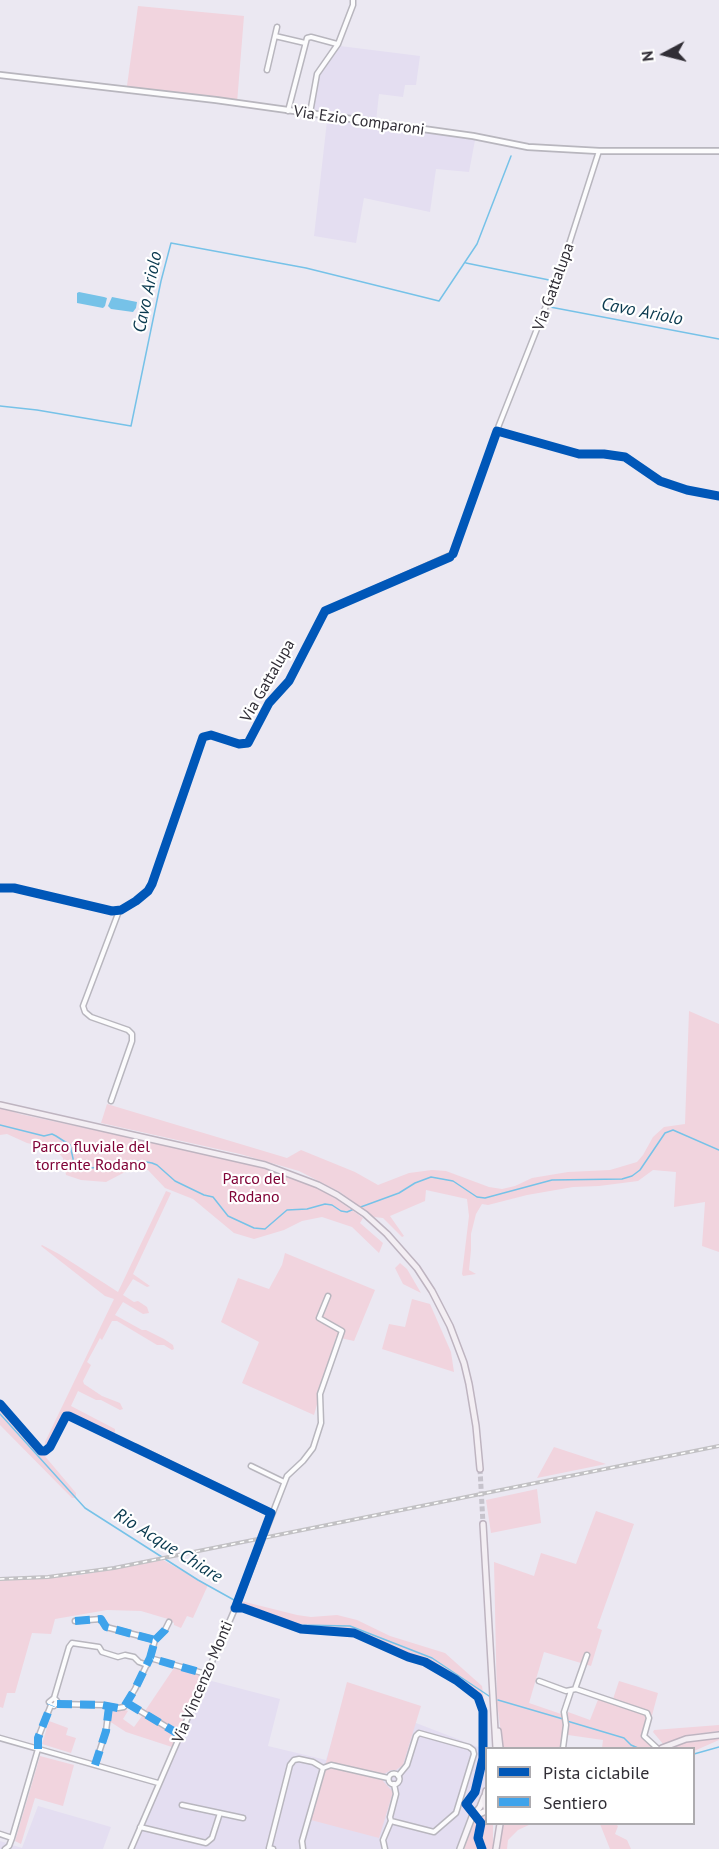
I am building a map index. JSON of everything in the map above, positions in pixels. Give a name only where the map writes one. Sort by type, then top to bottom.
[{"type":"main road","points":[[0,1105],[258,1163],[318,1185],[365,1214],[387,1234],[417,1268],[450,1326],[469,1384],[480,1469]]},
{"type":"main road","points":[[483,1524],[498,1747]]},
{"type":"main road","points":[[667,1747],[686,1739],[719,1735]]},
{"type":"main road","points":[[460,1849],[471,1820],[485,1794]]},
{"type":"main road","points":[[471,1820],[485,1810]]},
{"type":"main road","points":[[496,1849],[498,1825]]},
{"type":"street","points":[[310,114],[317,74],[338,44],[353,0]]},
{"type":"street","points":[[267,70],[277,27]]},
{"type":"street","points":[[275,36],[305,43]]},
{"type":"street","points":[[288,111],[305,43],[309,36],[338,44]]},
{"type":"street","name":"Via Ezio Comparoni","points":[[0,75],[167,94],[461,135],[521,146],[599,151],[719,152]]},
{"type":"street","name":"Via Gattalupa","points":[[119,911],[136,901],[148,891],[152,884],[203,738],[211,735],[239,744],[248,742],[254,735],[269,704],[289,681],[325,611],[453,554],[497,431],[563,263],[599,151]]},
{"type":"street","points":[[497,431],[583,454],[625,457],[660,481],[687,490],[719,496]]},
{"type":"street","points":[[0,888],[14,888],[101,910],[119,911],[83,1006],[85,1012],[91,1017],[128,1030],[132,1034],[132,1041],[111,1101]]},
{"type":"street","name":"Via Vincenzo Monti","points":[[131,1849],[240,1597],[284,1482],[313,1448],[321,1423],[320,1394],[342,1331],[319,1318],[328,1296]]},
{"type":"street","points":[[136,1447],[271,1513]]},
{"type":"street","points":[[251,1466],[284,1482]]},
{"type":"street","points":[[75,1621],[101,1619],[106,1627],[155,1640]]},
{"type":"street","points":[[51,1706],[57,1704],[124,1707],[147,1665],[155,1640],[169,1622]]},
{"type":"street","points":[[5,1849],[12,1838],[38,1749],[38,1738],[51,1706],[50,1700],[54,1698],[72,1643],[99,1647],[102,1652],[118,1657],[125,1655],[147,1665]]},
{"type":"street","points":[[562,1747],[566,1725],[564,1715],[587,1655]]},
{"type":"street","points":[[150,1658],[206,1674]]},
{"type":"street","points":[[539,1681],[648,1714],[644,1736],[655,1747]]},
{"type":"street","points":[[54,1698],[57,1704]]},
{"type":"street","points":[[127,1703],[180,1735]]},
{"type":"street","points":[[96,1765],[106,1731],[109,1707]]},
{"type":"street","points":[[391,1821],[432,1833],[453,1817],[474,1754],[473,1750],[419,1733],[406,1765],[398,1776],[398,1782],[394,1784]]},
{"type":"street","points":[[0,1738],[158,1783]]},
{"type":"street","points":[[273,1849],[269,1848],[290,1765],[298,1759],[316,1763],[323,1768]]},
{"type":"street","points":[[323,1768],[331,1765],[388,1778]]},
{"type":"street","points":[[303,1849],[302,1841],[323,1768]]},
{"type":"street","points":[[388,1778],[391,1774],[398,1776]]},
{"type":"street","points":[[385,1849],[383,1840],[391,1821],[390,1815],[396,1794],[394,1784],[390,1783],[388,1778]]},
{"type":"street","points":[[182,1805],[243,1818]]},
{"type":"street","points":[[140,1827],[206,1843],[212,1838],[220,1814]]},
{"type":"street","points":[[0,1834],[12,1838]]},
{"type":"shaded area","points":[[340,46],[420,56],[416,85],[405,85],[403,97],[379,94],[376,121],[476,135],[469,172],[436,169],[430,212],[364,198],[356,243],[314,236],[327,121],[307,118],[313,84]]},
{"type":"shaded area","points":[[262,1536],[260,1543],[254,1542],[171,1558],[170,1555]]},
{"type":"shaded area","points":[[159,1557],[161,1561],[80,1575],[0,1580],[0,1577],[54,1575],[98,1569]]},
{"type":"shaded area","points":[[204,1679],[280,1699],[268,1746],[326,1760],[349,1685],[416,1723],[485,1750],[485,1786],[481,1792],[478,1806],[467,1819],[457,1849],[131,1849]]},
{"type":"shaded area","points":[[38,1806],[111,1827],[103,1849],[0,1849],[0,1841],[22,1848]]},
{"type":"green space","points":[[138,6],[244,16],[237,103],[126,93]]},
{"type":"green space","points":[[689,1011],[719,1024],[719,1252],[702,1246],[705,1202],[674,1207],[676,1172],[653,1170],[638,1181],[573,1187],[488,1205],[482,1204],[476,1214],[471,1234],[469,1270],[476,1274],[463,1276],[469,1216],[467,1199],[426,1190],[425,1201],[390,1216],[404,1236],[402,1237],[383,1218],[374,1217],[340,1192],[299,1171],[240,1154],[101,1123],[107,1104],[287,1158],[301,1150],[355,1172],[378,1185],[409,1173],[432,1170],[446,1171],[489,1187],[502,1189],[532,1178],[568,1172],[610,1170],[637,1162],[653,1137],[664,1127],[685,1124]]},
{"type":"green space","name":"Parco fluviale del torrente Rodano","points":[[0,1107],[20,1114],[266,1167],[319,1189],[336,1199],[363,1218],[360,1223],[383,1243],[379,1253],[352,1227],[322,1217],[302,1221],[284,1230],[254,1239],[234,1233],[193,1199],[165,1188],[148,1170],[127,1171],[106,1182],[81,1180],[66,1175],[63,1158],[55,1149],[27,1143],[7,1134],[0,1135]]},
{"type":"green space","points":[[166,1191],[171,1193],[133,1274],[150,1286],[147,1287],[133,1279],[123,1295],[147,1307],[149,1313],[143,1314],[123,1302],[115,1315],[164,1339],[173,1345],[174,1349],[157,1345],[117,1321],[112,1321],[87,1362],[91,1365],[83,1381],[102,1396],[120,1403],[123,1409],[120,1410],[78,1391],[71,1406],[115,1429],[115,1434],[67,1413],[49,1447],[46,1448],[45,1442],[114,1299],[105,1296],[41,1246],[59,1254],[118,1292]]},
{"type":"green space","points":[[285,1253],[375,1290],[354,1341],[336,1337],[314,1415],[242,1383],[259,1342],[221,1322],[238,1278],[269,1289],[282,1265]]},
{"type":"green space","points":[[400,1263],[407,1269],[421,1293],[403,1284],[395,1268]]},
{"type":"green space","points":[[412,1299],[430,1304],[451,1352],[454,1372],[382,1349],[389,1324],[405,1327]]},
{"type":"green space","points":[[0,1403],[76,1493],[76,1498],[72,1498],[0,1425]]},
{"type":"green space","points":[[554,1447],[606,1464],[537,1478]]},
{"type":"green space","points":[[537,1489],[541,1523],[491,1533],[486,1500]]},
{"type":"green space","points":[[596,1511],[634,1524],[597,1628],[602,1630],[591,1666],[544,1652],[529,1703],[564,1715],[566,1725],[563,1747],[503,1747],[497,1703],[494,1562],[534,1576],[541,1553],[576,1564]]},
{"type":"green space","points":[[163,1560],[208,1585],[193,1618],[187,1616],[181,1628],[168,1619],[141,1611],[107,1610],[55,1619],[51,1634],[32,1633],[15,1693],[7,1693],[3,1708],[0,1707],[0,1580],[80,1575]]},
{"type":"green space","points":[[241,1601],[297,1615],[311,1617],[337,1615],[357,1620],[390,1636],[445,1653],[482,1686],[484,1700],[436,1664],[355,1632],[301,1628],[239,1607]]},
{"type":"green space","points":[[174,1668],[203,1677],[178,1731],[145,1711]]},
{"type":"green space","points":[[619,1681],[658,1693],[647,1734],[644,1736],[656,1747],[602,1747],[603,1740],[568,1735],[568,1712],[590,1720],[599,1697],[612,1702]]},
{"type":"green space","points":[[347,1682],[421,1706],[403,1765],[384,1774],[383,1781],[393,1792],[379,1838],[311,1820]]},
{"type":"green space","points":[[122,1709],[128,1711],[123,1719],[134,1727],[142,1716],[176,1736],[172,1747],[126,1732],[109,1721],[112,1711]]},
{"type":"green space","points":[[49,1721],[68,1728],[66,1735],[76,1738],[71,1753],[42,1744]]},
{"type":"green space","points":[[719,1725],[719,1731],[688,1735],[663,1744],[653,1732],[654,1730]]},
{"type":"green space","points":[[719,1738],[695,1751],[695,1747],[672,1747],[685,1742]]},
{"type":"green space","points":[[40,1756],[74,1765],[63,1806],[35,1798],[21,1844],[15,1841]]},
{"type":"green space","points":[[485,1814],[485,1825],[493,1825],[493,1849],[464,1849],[475,1818]]},
{"type":"green space","points":[[503,1825],[529,1825],[518,1830],[508,1840],[507,1849],[500,1849]]},
{"type":"green space","points":[[600,1825],[618,1826],[615,1834],[627,1840],[631,1849],[610,1849]]},
{"type":"water","points":[[79,292],[107,298],[105,306],[103,308],[77,303]]},
{"type":"water","points":[[112,297],[137,302],[136,308],[133,312],[111,309],[108,306]]},
{"type":"waterway","name":"Cavo Ariolo","points":[[0,406],[131,426],[171,243],[306,268],[439,301],[477,244],[511,156]]},
{"type":"waterway","name":"Cavo Ariolo","points":[[466,263],[554,281]]},
{"type":"waterway","name":"Cavo Ariolo","points":[[559,282],[550,307],[719,339]]},
{"type":"waterway","points":[[0,1125],[44,1136],[52,1134],[56,1136],[70,1145],[74,1163],[84,1169],[141,1161],[157,1165],[175,1181],[213,1197],[228,1216],[254,1228],[265,1229],[287,1210],[307,1209],[325,1204],[332,1205],[341,1211],[347,1212],[354,1209]]},
{"type":"waterway","points":[[358,1208],[399,1193],[431,1177],[453,1181],[477,1197],[485,1198],[552,1180],[622,1179],[640,1170],[665,1133],[673,1130],[719,1150]]},
{"type":"waterway","name":"Rio Acque Chiare","points":[[0,1414],[85,1508],[198,1580],[243,1605],[298,1625],[350,1626],[432,1658],[489,1696]]},
{"type":"waterway","name":"Rio Acque Chiare","points":[[498,1700],[563,1719]]},
{"type":"waterway","name":"Rio Acque Chiare","points":[[567,1721],[624,1738],[636,1747]]},
{"type":"waterway","name":"Rio Acque Chiare","points":[[695,1754],[719,1747]]},
{"type":"tunnel","points":[[480,1469],[483,1524]]},
{"type":"railway","points":[[0,1579],[48,1577],[114,1568],[719,1446]]},
{"type":"marked path","points":[[75,1621],[101,1619],[106,1627],[155,1640],[150,1658],[206,1674]]},
{"type":"marked path","points":[[155,1640],[169,1622]]},
{"type":"marked path","points":[[57,1704],[124,1707],[150,1658]]},
{"type":"marked path","points":[[127,1703],[180,1735]]},
{"type":"marked path","points":[[38,1749],[38,1738],[51,1705]]},
{"type":"marked path","points":[[95,1765],[106,1731],[109,1707]]},
{"type":"cycle path","points":[[453,554],[497,431],[579,454],[625,457],[660,481],[687,490],[719,496]]},
{"type":"cycle path","points":[[0,888],[14,888],[112,911],[121,910],[136,901],[148,891],[152,884],[203,737],[211,735],[239,744],[248,743],[269,703],[289,681],[325,611],[450,557]]},
{"type":"cycle path","points":[[0,1404],[41,1451],[50,1447],[66,1416],[69,1416],[271,1513],[236,1606]]},
{"type":"cycle path","points":[[235,1608],[243,1608],[301,1629],[354,1633],[425,1662],[456,1680],[478,1697],[483,1711],[483,1758],[475,1792],[466,1804],[481,1823],[478,1838],[482,1849]]},
{"type":"park label","name":"Parco del Rodano","points":[[254,1188]]}]
